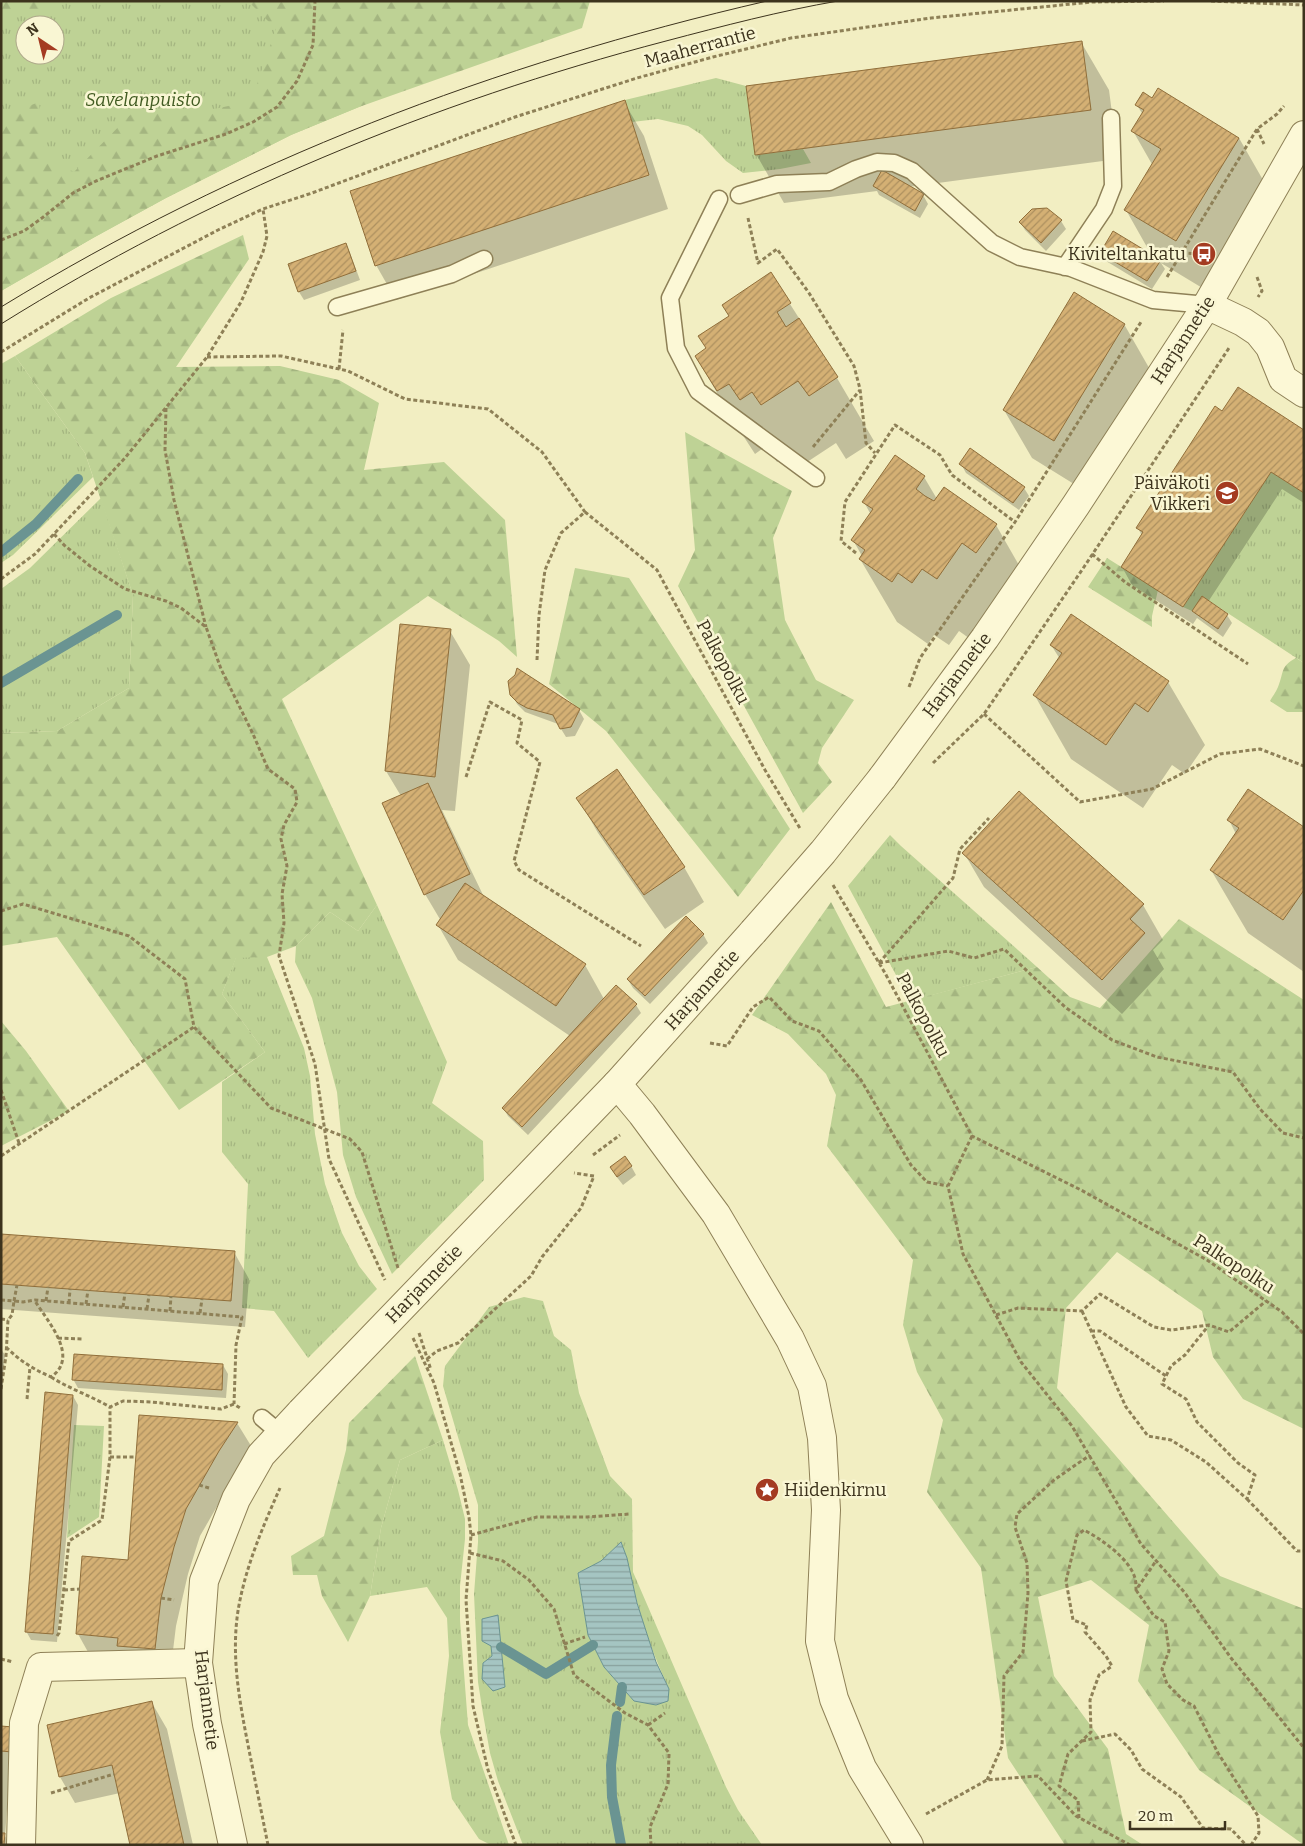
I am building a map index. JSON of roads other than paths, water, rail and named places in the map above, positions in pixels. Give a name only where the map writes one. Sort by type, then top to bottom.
[{"type":"street","name":"Harjannetie","points":[[233,1845],[206,1724],[198,1663],[199,1630],[204,1581],[236,1499],[261,1455],[271,1426],[300,1412],[617,1084],[754,932],[823,852],[882,778],[985,638],[1065,521],[1207,305],[1304,135]]},
{"type":"street","points":[[1207,305],[1243,322],[1258,332],[1270,347],[1284,379],[1304,393]]},
{"type":"street","points":[[617,1084],[716,1214],[790,1339],[812,1386],[822,1438],[826,1510],[820,1641],[834,1699],[862,1768],[905,1837]]},
{"type":"street","points":[[21,1845],[24,1723],[41,1667],[198,1663]]},
{"type":"lane","points":[[1065,267],[1104,209],[1113,186],[1111,118]]},
{"type":"lane","points":[[739,195],[777,184],[829,182],[856,169],[877,162],[894,163],[912,171],[992,242],[1020,257],[1065,267],[1153,300],[1207,305]]},
{"type":"lane","points":[[719,199],[670,298],[676,348],[698,391],[816,478]]},
{"type":"lane","points":[[337,307],[452,274],[484,259]]},
{"type":"water","points":[[621,1542],[627,1558],[637,1603],[656,1662],[669,1689],[668,1701],[656,1705],[634,1701],[604,1667],[588,1635],[578,1573],[601,1561]]},
{"type":"water","points":[[498,1615],[505,1687],[493,1691],[482,1679],[483,1663],[492,1656],[491,1646],[482,1641],[482,1619]]},
{"type":"waterway","points":[[1,552],[36,524],[78,479]]},
{"type":"waterway","points":[[1,683],[117,615]]},
{"type":"waterway","points":[[501,1647],[546,1674],[593,1645]]},
{"type":"waterway","points":[[620,1702],[622,1687]]},
{"type":"waterway","points":[[617,1716],[611,1765],[612,1797],[621,1845]]},
{"type":"tram line","points":[[1,307],[91,255],[183,206],[276,163],[371,123],[468,87],[566,55],[666,26],[767,1]]},
{"type":"tram line","points":[[1,324],[159,234],[240,194],[323,157],[407,124],[579,65],[730,24],[838,1]]},
{"type":"place","name":"Kiviteltankatu","points":[[1204,254]]},
{"type":"place","name":"Päiväkoti Vikkeri","points":[[1227,493]]},
{"type":"place","name":"Hiidenkirnu","points":[[767,1490]]},
{"type":"park label","name":"Savelanpuisto","points":[[143,100]]}]
